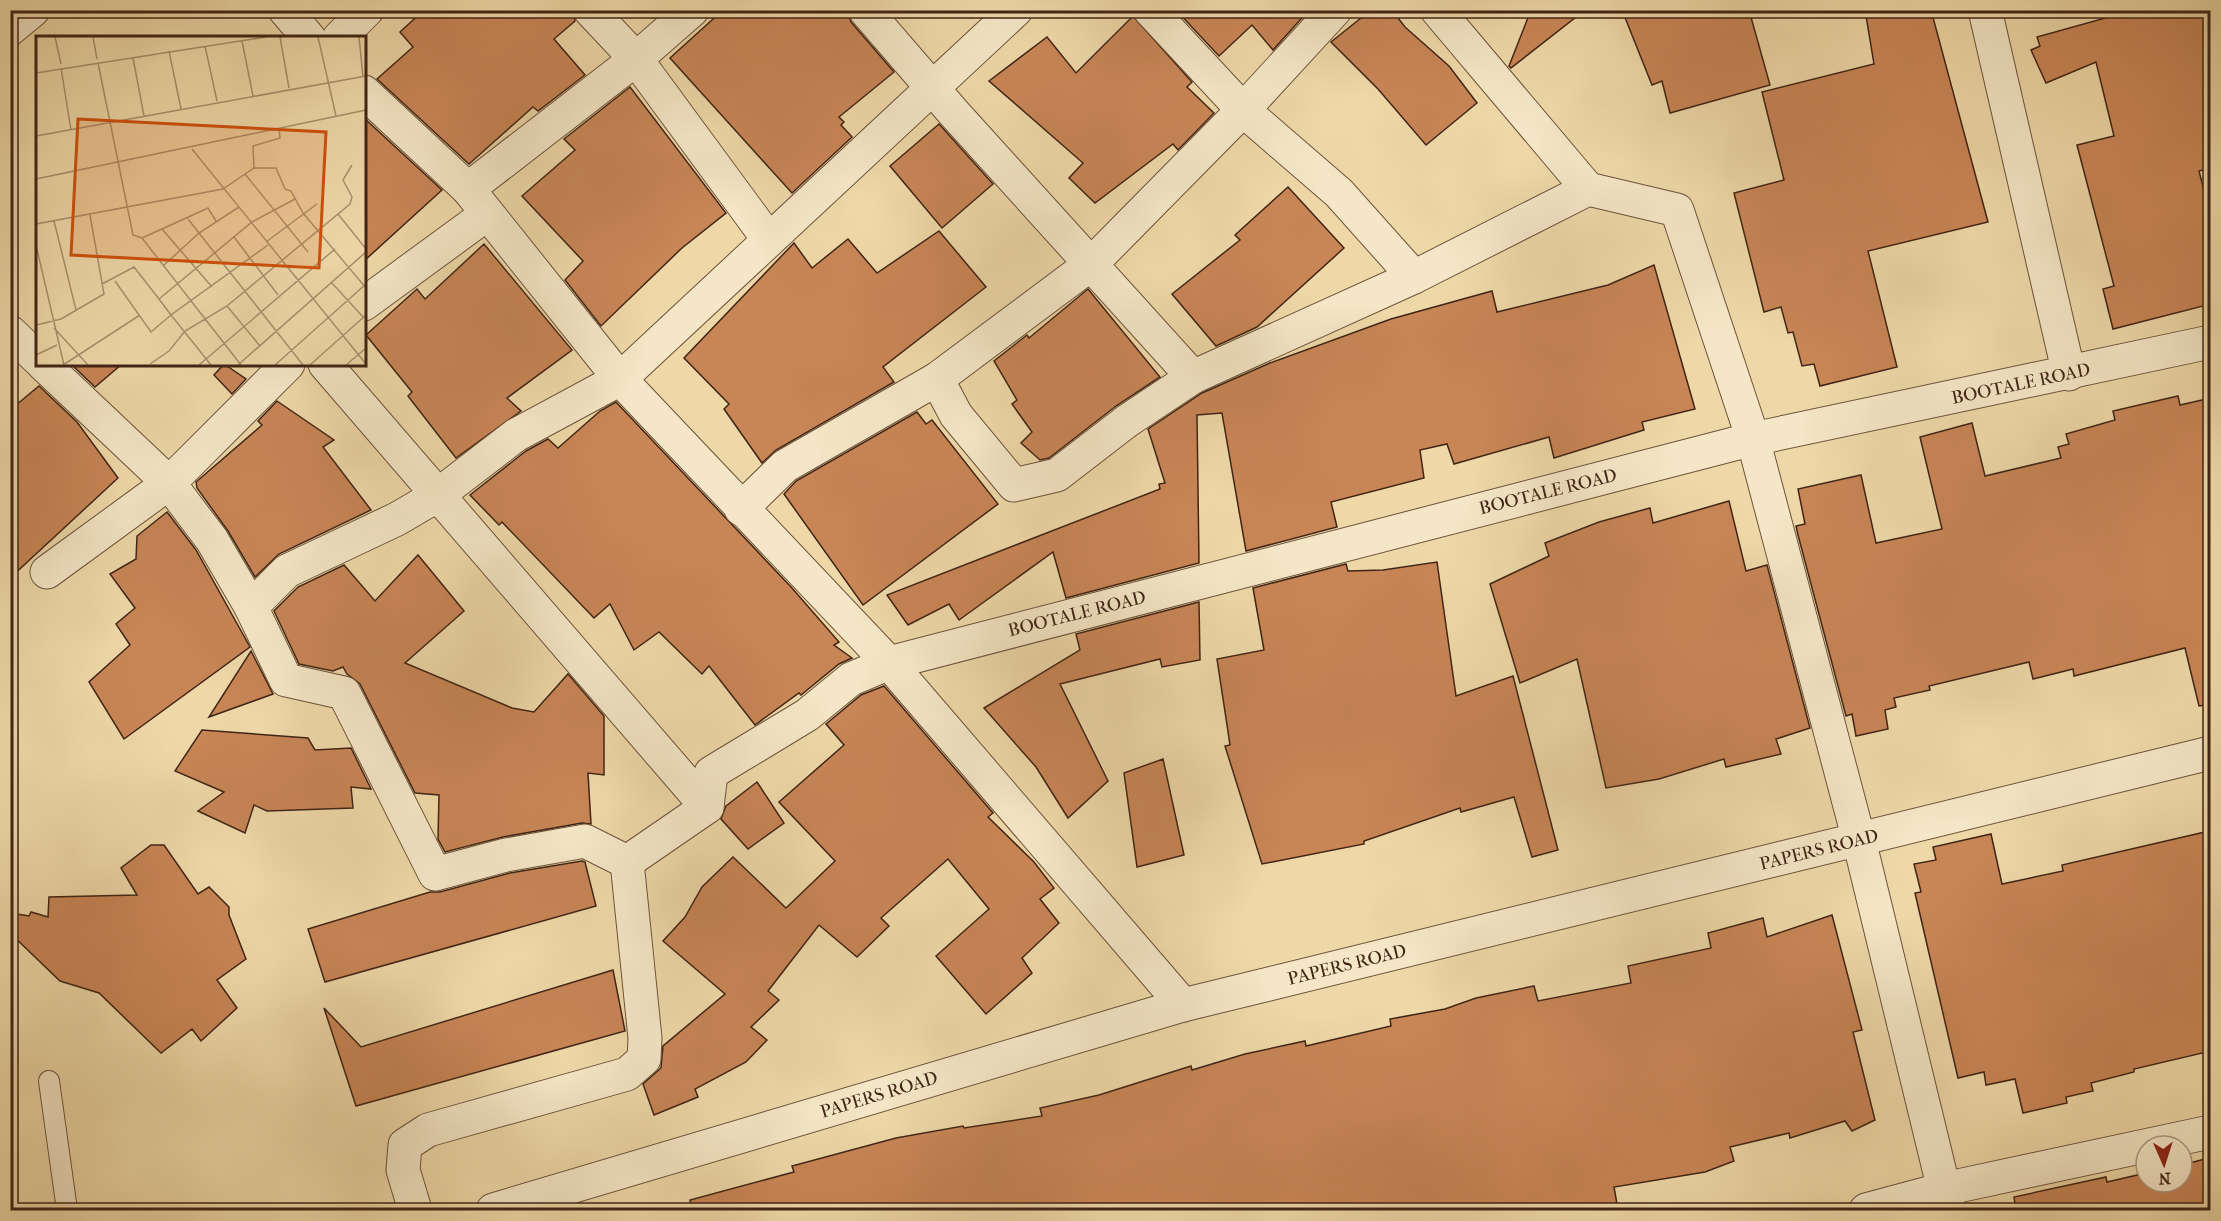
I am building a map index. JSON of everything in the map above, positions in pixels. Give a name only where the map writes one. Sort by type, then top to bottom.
[{"type":"street","points":[[10,30],[33,10]]},
{"type":"street","points":[[285,10],[307,36]]},
{"type":"street","points":[[341,36],[367,10]]},
{"type":"street","points":[[590,10],[636,59],[769,240]]},
{"type":"street","points":[[366,302],[692,10]]},
{"type":"street","points":[[865,10],[933,89],[1193,377]]},
{"type":"street","points":[[250,607],[287,571],[397,519],[438,495],[516,435],[620,379],[1016,10]]},
{"type":"street","points":[[1150,10],[1243,110],[1339,193],[1414,277]]},
{"type":"street","points":[[741,509],[785,466],[937,379],[1091,264],[1243,110],[1335,10]]},
{"type":"street","points":[[1437,10],[1588,189],[1677,210],[1753,439],[1858,840],[1947,1200]]},
{"type":"street","points":[[1984,10],[2069,374]]},
{"type":"street","points":[[366,94],[478,201],[620,379],[889,663],[1184,1005]]},
{"type":"street","points":[[937,379],[956,415],[1014,485],[1057,475],[1127,421],[1193,377],[1414,277],[1588,189]]},
{"type":"street","name":"BOOTALE ROAD","points":[[706,807],[711,773],[807,715],[851,679],[889,663],[1753,439],[2069,374],[2211,342]]},
{"type":"street","points":[[46,366],[169,483],[212,540],[250,607],[286,680],[344,693],[435,874],[506,855],[585,841],[627,862]]},
{"type":"street","points":[[47,572],[169,483],[286,366]]},
{"type":"street","points":[[327,366],[706,807],[627,862]]},
{"type":"street","name":"PAPERS ROAD","points":[[493,1210],[1184,1005],[2211,753]]},
{"type":"street","points":[[415,1210],[403,1170],[405,1145],[428,1130],[627,1074],[644,1059],[645,1038],[627,862]]},
{"type":"street","points":[[1866,1210],[1947,1200],[2211,1132]]},
{"type":"lane","points":[[49,1081],[67,1210]]},
{"type":"building","points":[[424,10],[572,10],[575,21],[554,39],[585,75],[538,111],[533,107],[469,164],[377,79],[413,47],[400,32]]},
{"type":"building","points":[[723,10],[847,10],[851,22],[894,72],[839,117],[844,122],[841,125],[852,137],[792,193],[670,58]]},
{"type":"building","points":[[1176,10],[1309,10],[1273,50],[1252,25],[1219,56]]},
{"type":"building","points":[[1371,10],[1392,10],[1405,27],[1449,66],[1477,103],[1426,145],[1378,89],[1331,42]]},
{"type":"building","points":[[1531,10],[1585,10],[1511,68],[1509,66]]},
{"type":"building","points":[[1622,10],[1749,10],[1770,85],[1670,113],[1662,81],[1652,85]]},
{"type":"building","points":[[1865,10],[1931,10],[1988,222],[1868,251],[1897,367],[1820,386],[1814,364],[1802,366],[1793,332],[1788,333],[1781,307],[1764,312],[1734,193],[1784,180],[1762,92],[1874,64]]},
{"type":"building","points":[[2134,10],[2211,10],[2211,168],[2199,171],[2211,217],[2211,304],[2113,329],[2103,289],[2114,286],[2077,145],[2114,136],[2096,62],[2046,83],[2031,50],[2040,46],[2037,37]]},
{"type":"building","points":[[1133,16],[1192,82],[1187,87],[1214,113],[1178,150],[1173,144],[1095,203],[1069,178],[1083,163],[989,81],[1047,37],[1076,73]]},
{"type":"building","points":[[630,87],[726,213],[682,248],[601,326],[565,280],[583,261],[522,196],[575,150],[564,139]]},
{"type":"building","points":[[366,120],[442,190],[366,259]]},
{"type":"building","points":[[939,124],[993,184],[942,228],[890,166]]},
{"type":"building","points":[[1288,187],[1344,248],[1257,327],[1216,346],[1172,294],[1240,240],[1235,235]]},
{"type":"building","points":[[939,231],[986,287],[883,367],[894,382],[776,450],[762,463],[724,409],[729,404],[684,358],[794,243],[812,268],[848,239],[877,273]]},
{"type":"building","points":[[484,244],[572,350],[507,398],[521,411],[456,458],[408,396],[412,392],[366,335],[417,289],[425,299]]},
{"type":"building","points":[[1654,265],[1695,409],[1642,422],[1644,430],[1554,458],[1549,437],[1454,464],[1447,444],[1420,450],[1424,478],[1331,502],[1337,527],[1246,551],[1222,413],[1197,415],[1199,563],[1066,598],[1053,552],[959,620],[949,604],[908,625],[887,595],[1160,489],[1159,484],[1165,483],[1148,429],[1202,393],[1270,363],[1391,319],[1492,291],[1497,312],[1608,285]]},
{"type":"building","points":[[1088,289],[1160,377],[1116,406],[1049,458],[1040,460],[1021,443],[1032,432],[1012,404],[1017,400],[994,361],[1027,335],[1029,338]]},
{"type":"building","points":[[73,366],[120,366],[95,387]]},
{"type":"building","points":[[222,366],[227,366],[246,379],[232,394],[214,375]]},
{"type":"building","points":[[39,386],[77,422],[118,478],[10,578],[10,410]]},
{"type":"building","points":[[2178,396],[2180,405],[2211,398],[2211,704],[2199,706],[2185,648],[2074,676],[2073,669],[2033,679],[2029,662],[1929,686],[1930,690],[1894,698],[1896,707],[1885,710],[1888,729],[1856,736],[1852,714],[1846,716],[1798,535],[1796,526],[1805,524],[1798,489],[1861,475],[1876,543],[1942,529],[1920,437],[1972,423],[1985,476],[2061,458],[2058,447],[2069,444],[2066,434],[2115,420],[2113,411]]},
{"type":"building","points":[[277,401],[334,440],[323,447],[371,510],[279,554],[255,577],[228,531],[197,488],[196,482],[262,425],[258,421]]},
{"type":"building","points":[[616,402],[792,588],[839,642],[834,645],[852,658],[839,664],[801,695],[799,693],[755,725],[709,666],[702,674],[659,632],[634,650],[610,604],[594,618],[502,522],[499,525],[470,495],[526,451],[548,439],[558,448],[600,411]]},
{"type":"building","points":[[917,412],[926,424],[932,420],[998,504],[863,605],[784,494],[796,481]]},
{"type":"building","points":[[1729,501],[1746,571],[1767,565],[1810,728],[1776,739],[1781,754],[1726,767],[1724,759],[1659,779],[1606,788],[1577,659],[1520,683],[1490,584],[1549,556],[1545,543],[1599,522],[1650,508],[1653,523]]},
{"type":"building","points":[[167,512],[196,550],[250,647],[124,739],[89,682],[130,645],[116,624],[135,608],[110,574],[136,559],[137,536]]},
{"type":"building","points":[[418,555],[464,611],[405,663],[512,708],[534,712],[568,674],[604,716],[604,775],[588,773],[591,824],[582,823],[503,837],[445,852],[438,839],[439,795],[415,793],[360,684],[347,674],[343,667],[333,671],[299,664],[274,611],[298,587],[344,565],[375,601]]},
{"type":"building","points":[[1437,562],[1456,696],[1513,676],[1558,850],[1532,857],[1514,797],[1461,812],[1460,808],[1364,841],[1364,844],[1262,864],[1225,746],[1230,745],[1217,659],[1264,650],[1253,588],[1346,564],[1348,571],[1383,570]]},
{"type":"building","points":[[1199,602],[1200,660],[1162,667],[1160,659],[1060,684],[1108,781],[1068,818],[1036,767],[984,708],[1080,650],[1076,634]]},
{"type":"building","points":[[251,651],[273,694],[209,717]]},
{"type":"building","points":[[884,686],[993,813],[988,817],[1034,862],[1054,888],[1040,899],[1059,923],[1022,958],[1032,973],[986,1014],[936,956],[989,909],[948,859],[881,918],[889,926],[857,957],[819,925],[768,991],[779,1000],[751,1027],[767,1040],[746,1062],[695,1089],[698,1097],[654,1115],[643,1084],[661,1068],[663,1046],[725,994],[663,941],[685,917],[702,887],[733,857],[786,908],[835,861],[779,802],[844,745],[826,724],[861,695]]},
{"type":"building","points":[[202,730],[308,738],[315,750],[351,748],[371,789],[351,787],[353,808],[267,811],[254,805],[245,833],[198,811],[224,792],[175,771]]},
{"type":"building","points":[[1163,759],[1184,855],[1137,867],[1124,773]]},
{"type":"building","points":[[757,782],[784,823],[748,849],[721,819],[726,806]]},
{"type":"building","points":[[2205,832],[2211,855],[2211,1051],[2134,1069],[2134,1072],[2091,1083],[2093,1091],[2066,1097],[2067,1103],[2023,1113],[2015,1079],[1986,1085],[1984,1072],[1958,1078],[1915,893],[1921,892],[1914,864],[1936,860],[1933,847],[1991,834],[2002,884],[2063,871],[2062,865]]},
{"type":"building","points":[[151,845],[164,845],[198,894],[209,887],[229,907],[229,915],[246,959],[217,980],[237,1008],[201,1041],[192,1029],[161,1053],[99,993],[60,981],[10,933],[10,913],[29,916],[31,912],[48,917],[49,897],[137,895],[121,868]]},
{"type":"building","points":[[585,862],[596,906],[325,982],[308,929],[430,892],[440,892],[510,873]]},
{"type":"building","points":[[1832,915],[1862,1030],[1853,1032],[1875,1120],[1852,1131],[1845,1121],[1790,1138],[1789,1133],[1730,1147],[1734,1161],[1705,1172],[1614,1187],[1617,1204],[1598,1210],[692,1210],[690,1200],[794,1172],[792,1166],[896,1138],[963,1126],[964,1128],[1042,1116],[1040,1108],[1099,1095],[1191,1066],[1192,1070],[1245,1054],[1305,1041],[1306,1046],[1391,1026],[1390,1019],[1445,1009],[1476,998],[1534,986],[1538,1001],[1631,983],[1628,966],[1711,948],[1708,933],[1763,918],[1767,937]]},
{"type":"building","points":[[613,970],[625,1031],[356,1106],[324,1008],[361,1047]]},
{"type":"building","points":[[2205,1159],[2211,1180],[2211,1210],[2016,1210],[2014,1197],[2106,1177],[2107,1182],[2134,1176],[2134,1194],[2194,1194],[2194,1162]]}]
